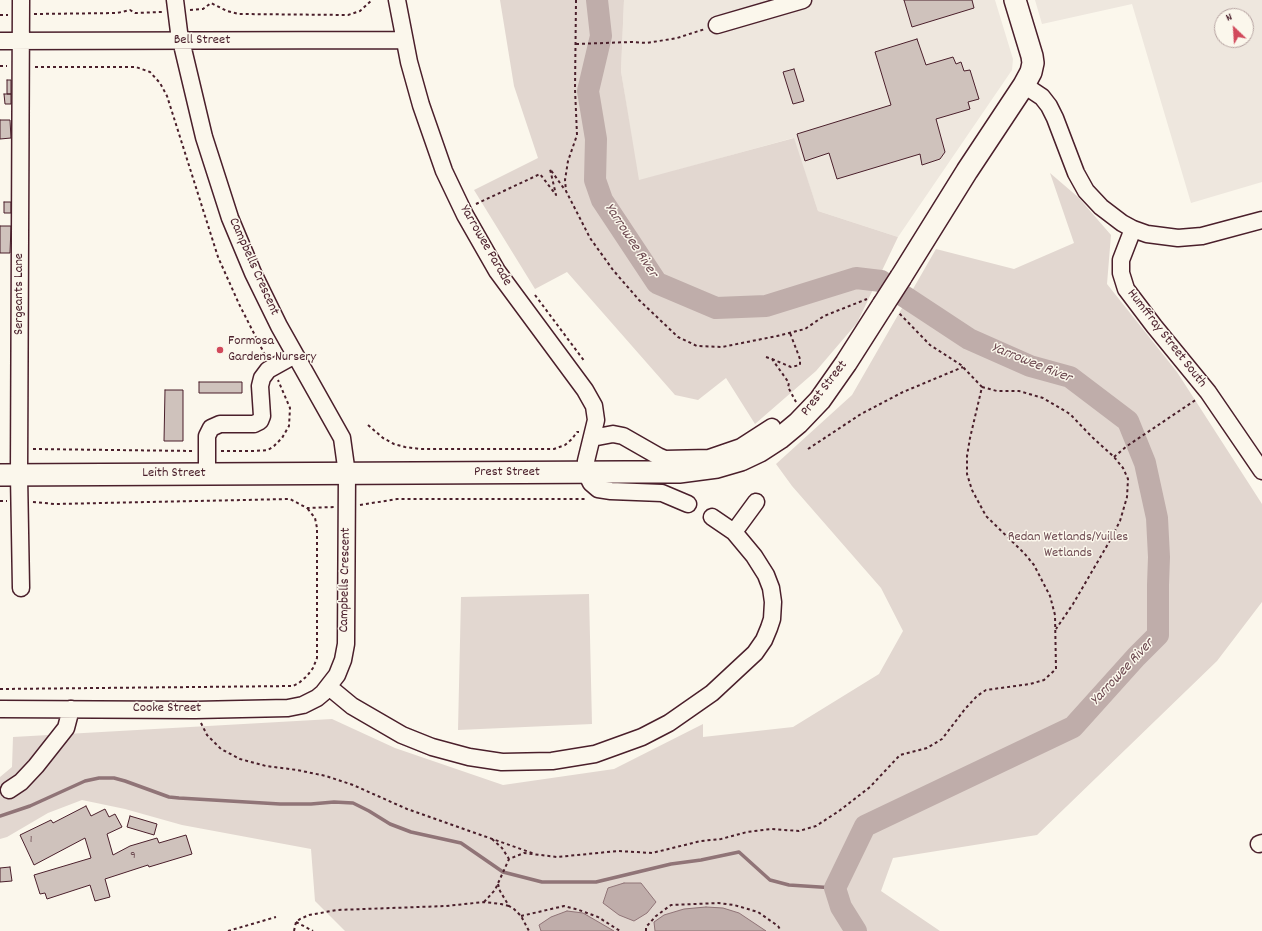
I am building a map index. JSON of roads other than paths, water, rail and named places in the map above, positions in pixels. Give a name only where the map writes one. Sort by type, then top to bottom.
[{"type":"main road","points":[[1015,0],[1033,60],[1031,72],[1024,85]]},
{"type":"main road","name":"Prest Street","points":[[348,474],[679,472],[717,467],[732,463],[760,451],[788,432],[820,400],[846,363],[967,171],[1024,85]]},
{"type":"main road","name":"Leith Street","points":[[10,475],[348,474]]},
{"type":"street","name":"Sergeants Lane","points":[[21,0],[20,448],[10,475],[20,501],[21,588]]},
{"type":"street","name":"Campbells Crescent","points":[[174,0],[181,41],[204,137],[230,218],[253,273],[279,326],[342,438],[348,474],[345,653],[340,669],[329,688]]},
{"type":"street","name":"Yarrowee Parade","points":[[397,0],[404,40],[421,105],[444,171],[462,209],[497,271],[591,400],[595,409],[596,417],[592,438],[586,457],[586,473]]},
{"type":"street","points":[[718,25],[803,0]]},
{"type":"street","name":"Bell Street","points":[[0,41],[404,40]]},
{"type":"street","points":[[1024,85],[1042,97],[1053,112],[1076,173],[1086,191],[1101,208],[1111,216],[1133,229],[1156,236],[1188,238],[1227,230],[1262,220]]},
{"type":"street","name":"Humffray Street South","points":[[1133,229],[1121,260],[1121,273],[1124,285],[1130,296],[1208,392],[1262,470]]},
{"type":"street","points":[[207,474],[206,436],[211,428],[220,424],[254,424],[260,421],[262,416],[260,386],[262,378],[268,370],[295,354]]},
{"type":"street","points":[[592,438],[613,434],[623,436],[665,459],[709,458],[741,448],[772,427]]},
{"type":"street","points":[[586,473],[593,486],[602,490],[662,493],[688,504]]},
{"type":"street","points":[[734,532],[756,502]]},
{"type":"street","points":[[329,688],[352,706],[402,735],[432,747],[469,757],[502,762],[552,761],[595,754],[627,743],[669,723],[712,693],[749,660],[767,635],[772,618],[772,595],[769,581],[754,556],[734,532],[712,517]]},
{"type":"street","name":"Cooke Street","points":[[0,709],[195,710],[288,708],[309,702],[317,698],[329,688]]},
{"type":"street","points":[[9,790],[21,782],[36,766],[66,728],[71,709]]},
{"type":"waterway","name":"Yarrowee River","points":[[597,0],[601,36],[588,91],[596,139],[595,180],[602,200],[657,283],[716,308],[766,306],[856,278],[881,281],[969,339],[1030,366],[1070,377],[1128,421],[1145,463],[1157,518],[1159,557],[1158,635],[1136,657],[1073,727],[865,826],[835,888],[841,907],[856,931]]},
{"type":"waterway","points":[[0,816],[30,806],[85,781],[99,778],[114,778],[169,797],[280,804],[334,802],[353,803],[390,824],[411,832],[461,843],[503,872],[542,882],[596,882],[671,864],[701,860],[739,852],[770,880],[789,885],[835,888]]},
{"type":"place","name":"Formosa Gardens Nursery","points":[[220,350]]},
{"type":"park label","name":"Redan Wetlands/Yuilles Wetlands","points":[[1068,546]]}]
